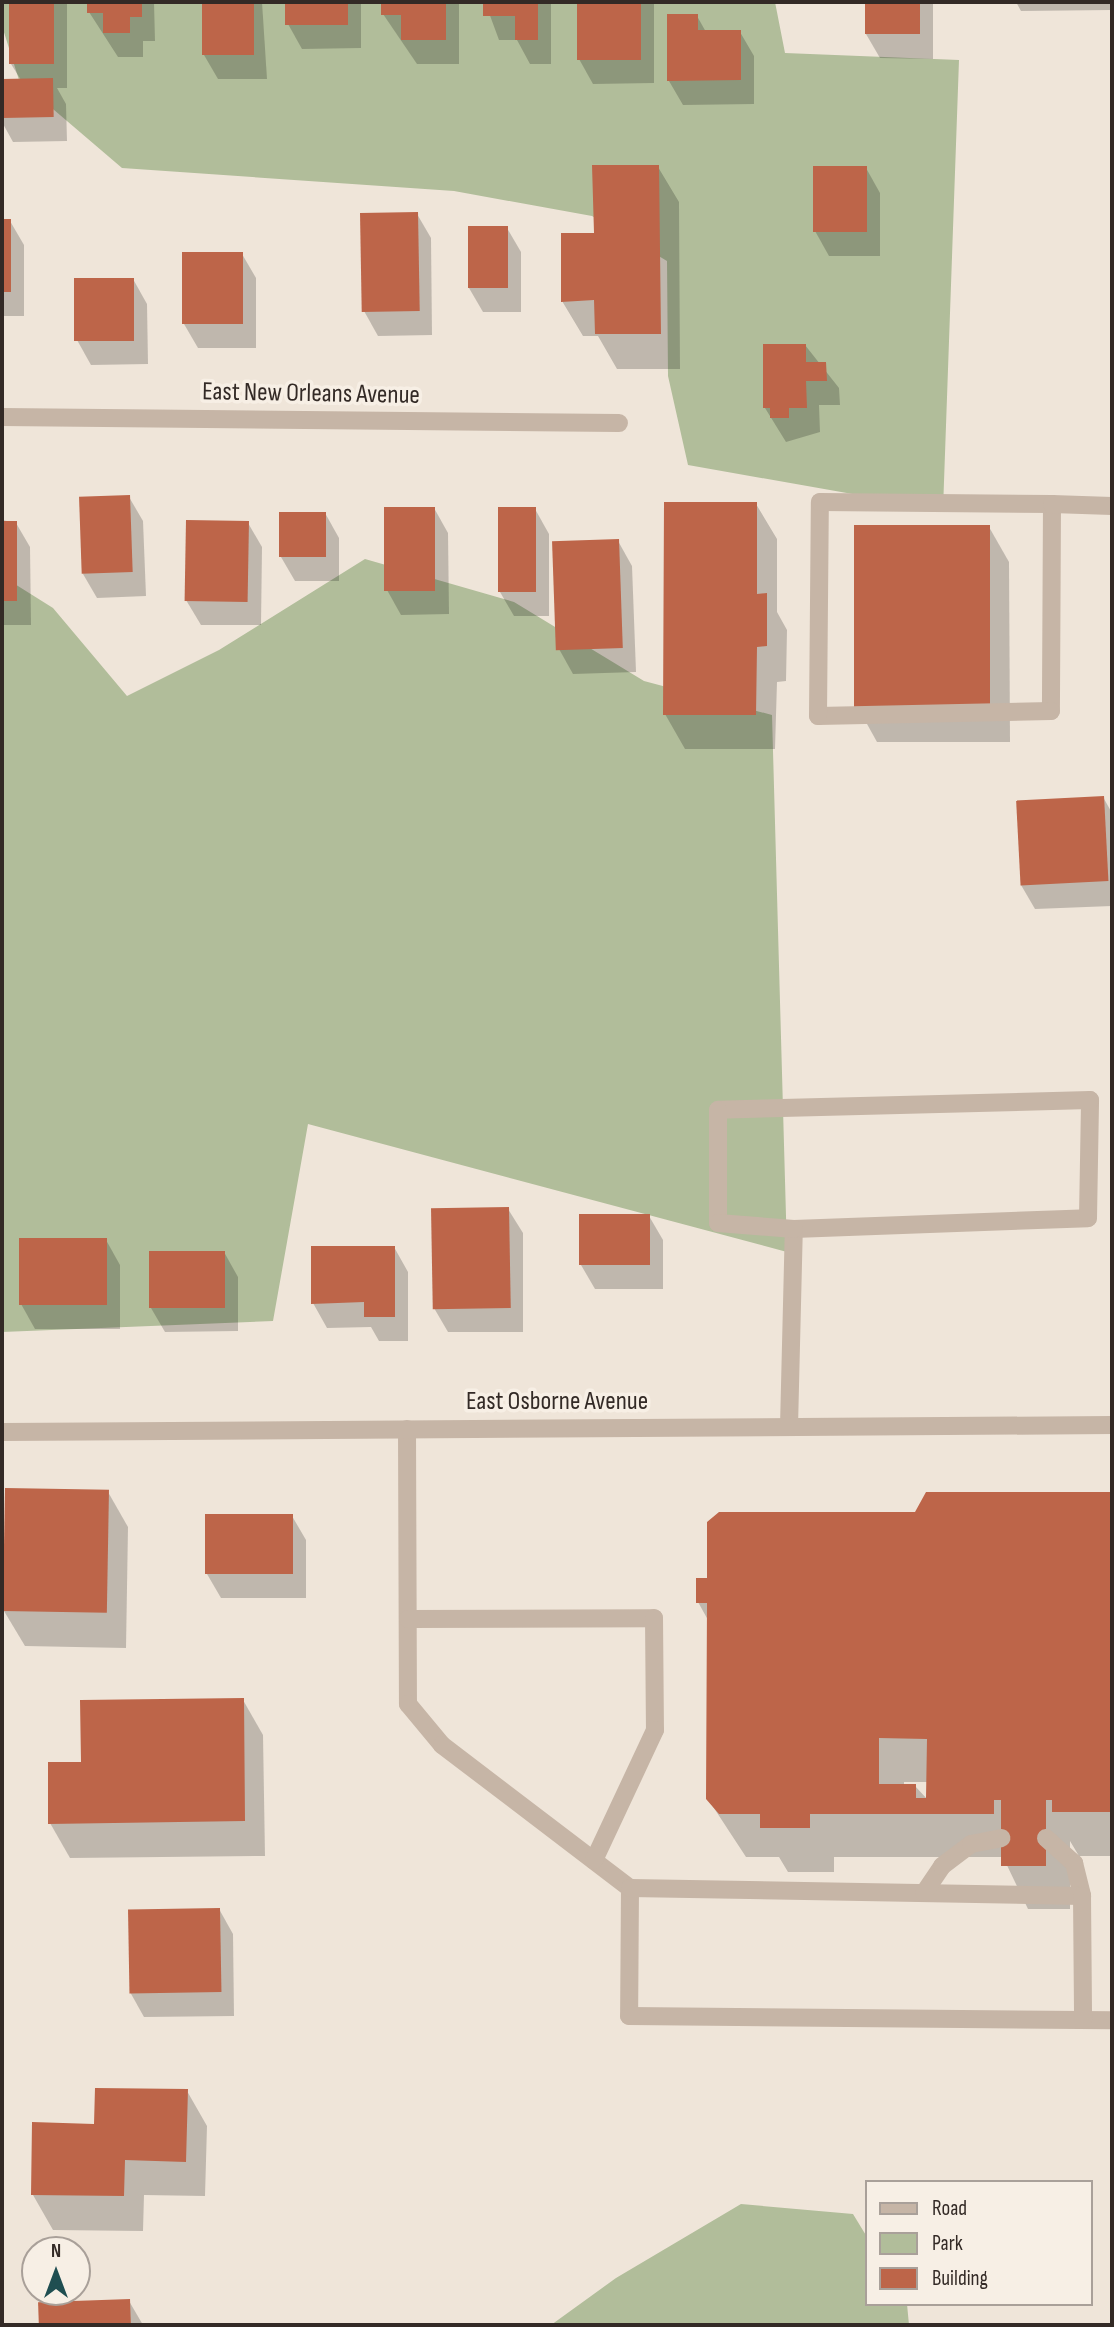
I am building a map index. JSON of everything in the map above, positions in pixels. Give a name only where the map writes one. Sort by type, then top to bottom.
[{"type":"street","name":"East New Orleans Avenue","points":[[2,417],[619,424]]},
{"type":"street","points":[[1052,504],[1051,711],[818,716],[820,502],[1052,504],[1112,506]]},
{"type":"street","points":[[1090,1100],[1088,1218],[794,1229],[718,1223],[718,1110],[1090,1100]]},
{"type":"street","points":[[789,1427],[794,1229]]},
{"type":"street","name":"East Osborne Avenue","points":[[2,1432],[1112,1425]]},
{"type":"street","points":[[407,1429],[408,1704],[443,1745],[629,1888],[1082,1896]]},
{"type":"street","points":[[408,1619],[653,1618],[655,1730],[594,1860]]},
{"type":"street","points":[[924,1893],[942,1866],[971,1844],[1001,1838]]},
{"type":"street","points":[[1046,1838],[1074,1863],[1082,1896],[1083,2020]]},
{"type":"street","points":[[629,1888],[629,2016],[1112,2020]]},
{"type":"green space","points":[[2,2],[775,2],[785,53],[959,60],[943,510],[688,465],[668,376],[667,261],[592,216],[454,191],[122,168],[19,80],[2,26]]},
{"type":"green space","points":[[365,559],[514,602],[644,681],[772,715],[787,1252],[308,1124],[273,1321],[2,1332],[2,576],[53,608],[127,696],[219,650]]},
{"type":"green space","points":[[741,2204],[853,2214],[866,2235],[866,2306],[907,2306],[909,2325],[551,2325],[616,2278]]},
{"type":"building","points":[[9,2],[54,2],[54,64],[9,64]]},
{"type":"building","points":[[87,2],[142,2],[142,17],[130,17],[130,33],[103,33],[103,13],[87,13]]},
{"type":"building","points":[[202,2],[254,2],[254,55],[202,55]]},
{"type":"building","points":[[285,2],[348,2],[348,25],[285,25]]},
{"type":"building","points":[[381,2],[446,2],[446,40],[401,40],[401,15],[381,15]]},
{"type":"building","points":[[483,2],[538,2],[538,40],[515,40],[515,16],[483,16]]},
{"type":"building","points":[[577,2],[641,2],[641,60],[577,60]]},
{"type":"building","points":[[865,2],[920,2],[920,34],[865,34]]},
{"type":"building","points":[[667,14],[698,14],[698,30],[741,30],[741,80],[667,81]]},
{"type":"building","points":[[53,78],[54,117],[3,118],[2,79]]},
{"type":"building","points":[[592,165],[659,165],[661,334],[595,334],[594,300],[561,302],[561,233],[594,233]]},
{"type":"building","points":[[813,166],[867,166],[867,232],[813,232]]},
{"type":"building","points":[[418,212],[420,311],[362,312],[360,213]]},
{"type":"building","points":[[2,219],[11,219],[11,292],[2,292]]},
{"type":"building","points":[[468,226],[508,226],[508,288],[468,288]]},
{"type":"building","points":[[182,252],[243,252],[243,324],[182,324]]},
{"type":"building","points":[[74,278],[134,278],[134,341],[74,341]]},
{"type":"building","points":[[763,344],[806,344],[806,362],[826,362],[827,381],[806,381],[807,408],[789,408],[789,418],[770,418],[770,408],[763,408]]},
{"type":"building","points":[[130,495],[133,572],[82,574],[79,497]]},
{"type":"building","points":[[664,502],[757,502],[757,594],[767,593],[767,646],[757,647],[756,715],[663,715]]},
{"type":"building","points":[[384,507],[435,507],[435,591],[384,591]]},
{"type":"building","points":[[498,507],[536,507],[536,592],[498,592]]},
{"type":"building","points":[[279,512],[326,512],[326,557],[279,557]]},
{"type":"building","points":[[186,520],[249,521],[248,602],[185,601]]},
{"type":"building","points":[[2,521],[17,521],[17,601],[2,601]]},
{"type":"building","points":[[854,525],[990,525],[990,707],[854,707]]},
{"type":"building","points":[[619,539],[623,648],[556,650],[552,541]]},
{"type":"building","points":[[1104,796],[1108,881],[1021,885],[1016,801]]},
{"type":"building","points":[[509,1207],[511,1308],[433,1309],[431,1208]]},
{"type":"building","points":[[579,1214],[650,1214],[650,1265],[579,1265]]},
{"type":"building","points":[[19,1238],[107,1238],[107,1305],[19,1305]]},
{"type":"building","points":[[311,1246],[395,1246],[395,1317],[364,1317],[364,1302],[311,1304]]},
{"type":"building","points":[[149,1251],[225,1251],[225,1308],[149,1308]]},
{"type":"building","points":[[5,1488],[109,1490],[107,1613],[3,1611]]},
{"type":"building","points":[[926,1492],[1112,1492],[1112,1812],[1052,1812],[1052,1800],[1046,1800],[1046,1866],[1001,1866],[1001,1800],[994,1800],[994,1814],[810,1814],[810,1828],[760,1828],[760,1814],[719,1814],[706,1799],[707,1603],[696,1603],[696,1578],[707,1578],[707,1522],[719,1512],[915,1512]],"holes":[[[879,1738],[927,1739],[926,1798],[916,1798],[916,1784],[879,1784]]]},
{"type":"building","points":[[205,1514],[293,1514],[293,1574],[205,1574]]},
{"type":"building","points":[[244,1698],[245,1821],[48,1824],[48,1762],[81,1762],[80,1700]]},
{"type":"building","points":[[220,1908],[221,1992],[129,1994],[128,1910]]},
{"type":"building","points":[[95,2088],[188,2089],[186,2162],[125,2160],[124,2196],[31,2195],[32,2122],[94,2124]]},
{"type":"building","points":[[130,2299],[131,2325],[39,2325],[38,2306],[91,2306],[91,2300]]}]
